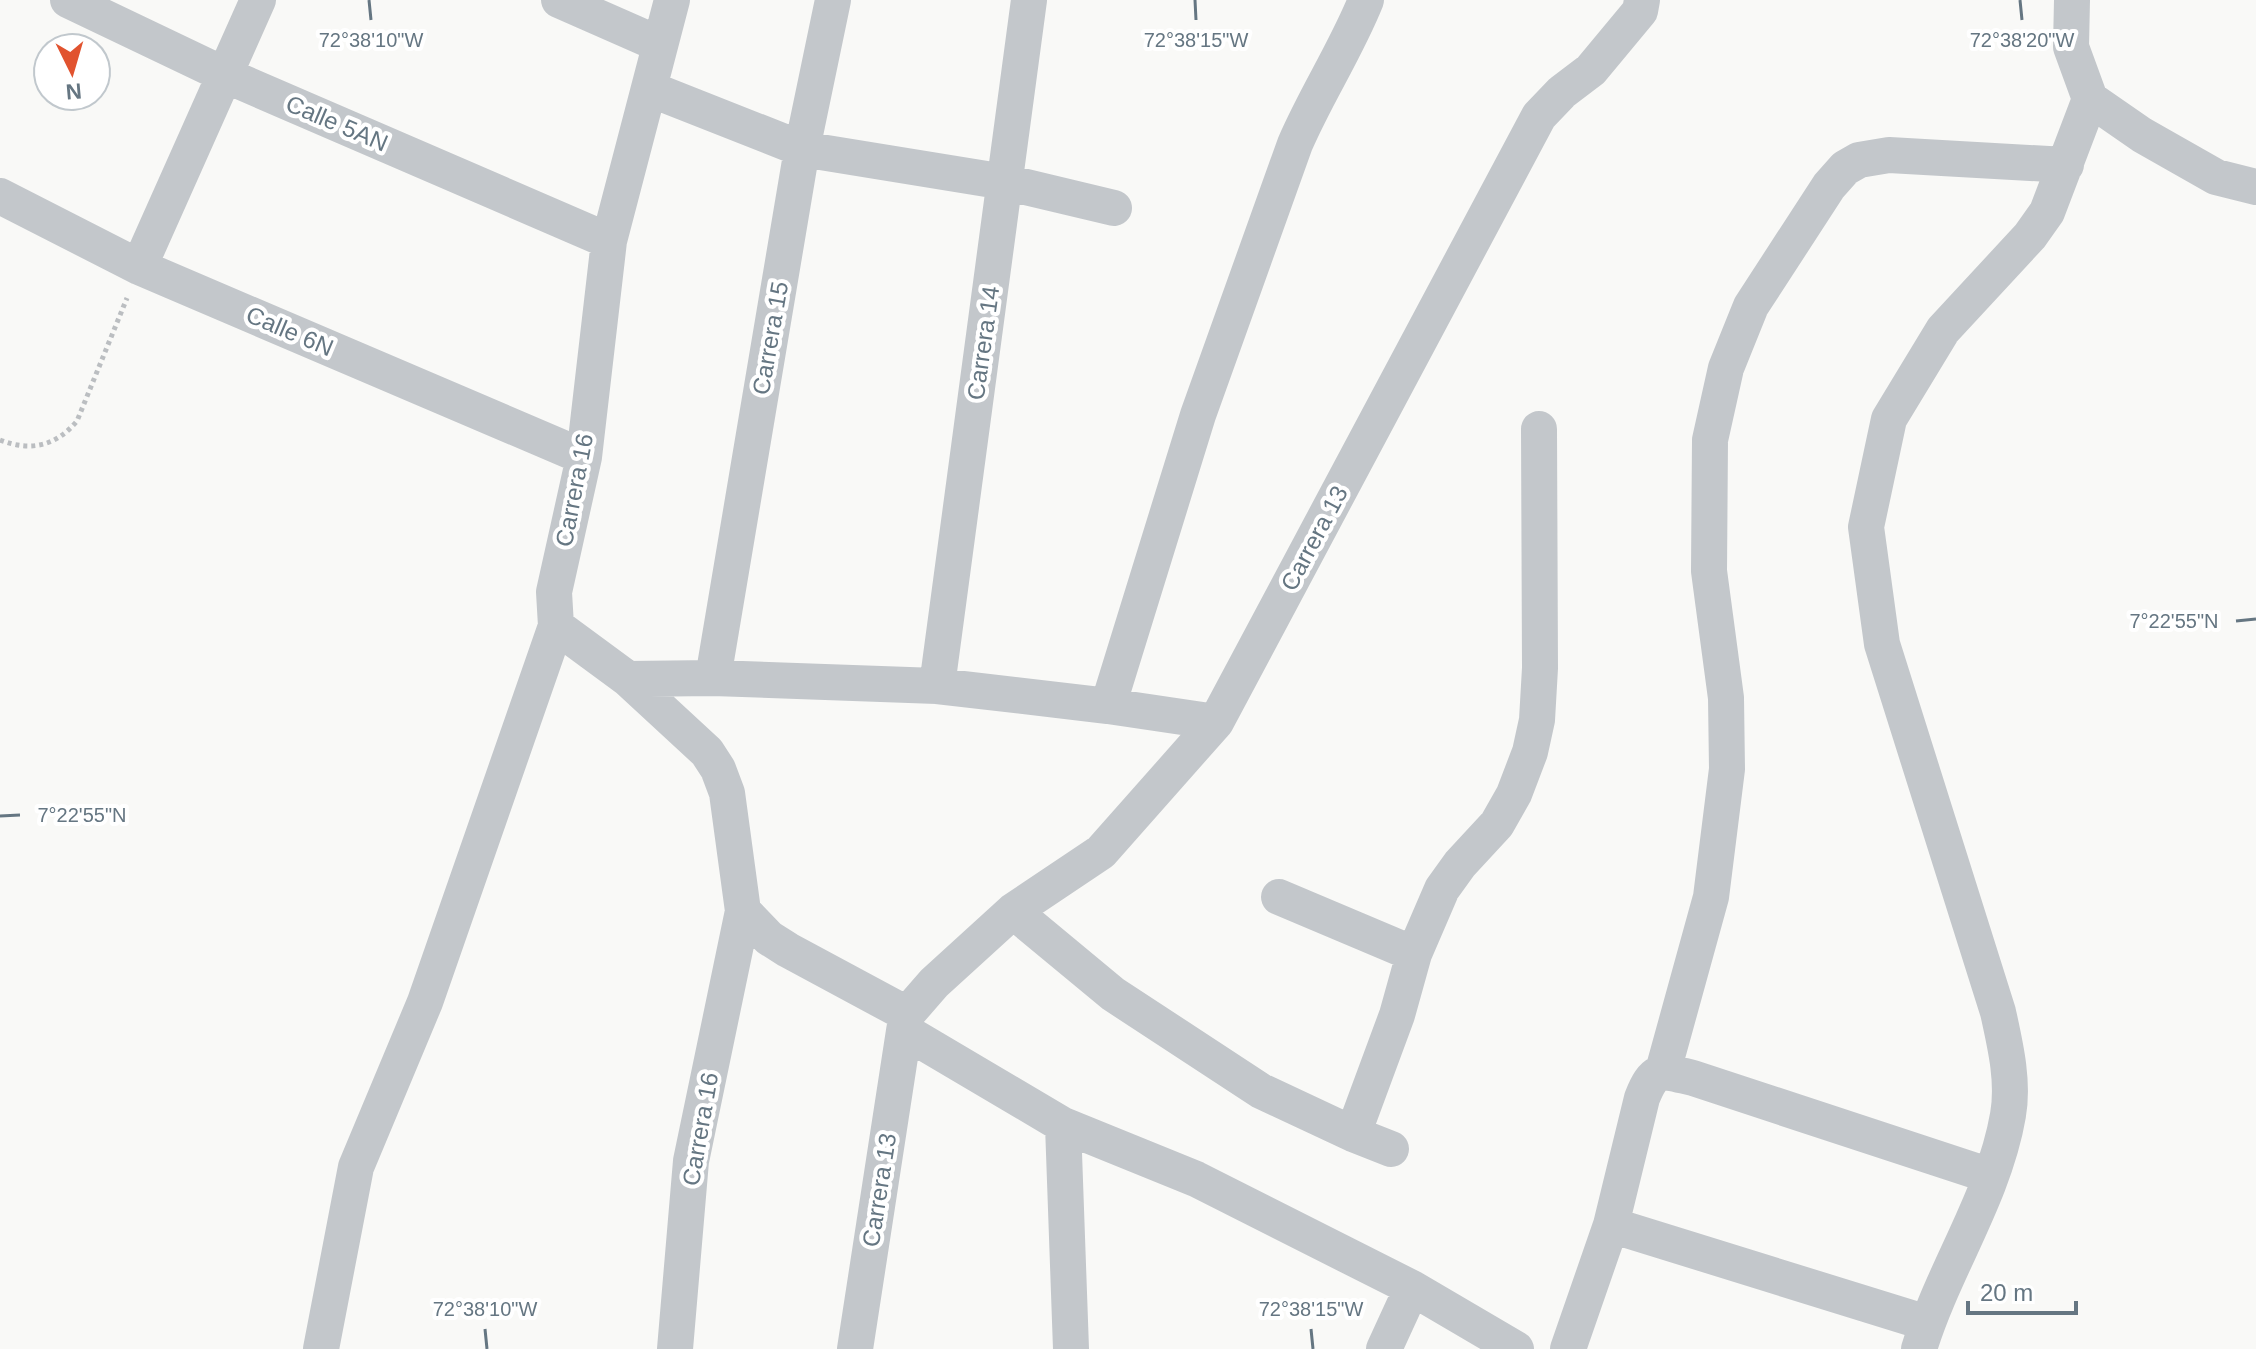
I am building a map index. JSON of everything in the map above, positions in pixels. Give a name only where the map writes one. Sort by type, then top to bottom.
[{"type":"street","name":"Calle 5AN","points":[[68,0],[225,75],[609,241]]},
{"type":"street","points":[[139,267],[258,0]]},
{"type":"street","points":[[559,0],[659,44]]},
{"type":"street","name":"Carrera 16","points":[[672,0],[609,241],[584,457],[554,592],[556,626],[628,679],[707,752],[718,769],[727,793],[743,911],[691,1161],[675,1349]]},
{"type":"street","name":"Carrera 15","points":[[713,678],[802,149],[833,0]]},
{"type":"street","name":"Carrera 14","points":[[937,686],[1029,0]]},
{"type":"street","points":[[1108,706],[1198,415],[1295,144],[1312,104],[1355,27],[1366,0]]},
{"type":"street","name":"Carrera 13","points":[[855,1349],[905,1022],[934,983],[1013,911],[1101,852],[1216,722],[1539,116],[1562,92],[1591,70],[1640,11],[1642,0]]},
{"type":"street","points":[[2072,0],[2071,47],[2090,99],[2142,135],[2216,177],[2256,187]]},
{"type":"street","points":[[650,89],[802,149],[1005,182],[1114,208]]},
{"type":"street","points":[[1611,1225],[1923,1336],[1991,1176],[2008,1113],[2007,1056],[1998,1012],[1882,644],[1866,527],[1889,419],[1943,330],[2047,212],[2090,99]]},
{"type":"street","points":[[1568,1349],[1611,1225],[1642,1098],[1650,1079],[1663,1071],[1711,897],[1725,783],[1726,698],[1709,571],[1710,440],[1726,368],[1751,306],[1829,186],[1845,168],[1859,160],[1889,155],[2066,165]]},
{"type":"street","name":"Calle 6N","points":[[0,196],[139,267],[584,457]]},
{"type":"street","points":[[1353,1134],[1397,1015],[1414,954],[1442,889],[1460,864],[1497,824],[1514,794],[1530,752],[1537,720],[1540,668],[1539,429]]},
{"type":"street","points":[[321,1349],[356,1167],[425,1002],[556,626]]},
{"type":"street","points":[[628,679],[713,678],[937,686],[1216,722]]},
{"type":"street","points":[[1279,897],[1414,954]]},
{"type":"street","points":[[743,911],[769,938],[1063,1125],[1196,1179],[1412,1288],[1516,1349]]},
{"type":"street","points":[[1013,911],[1125,1002],[1261,1091],[1391,1149]]},
{"type":"street","points":[[1663,1071],[1693,1078],[1991,1176]]},
{"type":"street","points":[[1063,1125],[1071,1349]]},
{"type":"street","points":[[1384,1349],[1412,1288]]},
{"type":"path","points":[[0,440],[24,446],[47,444],[65,435],[77,421],[139,267]]}]
